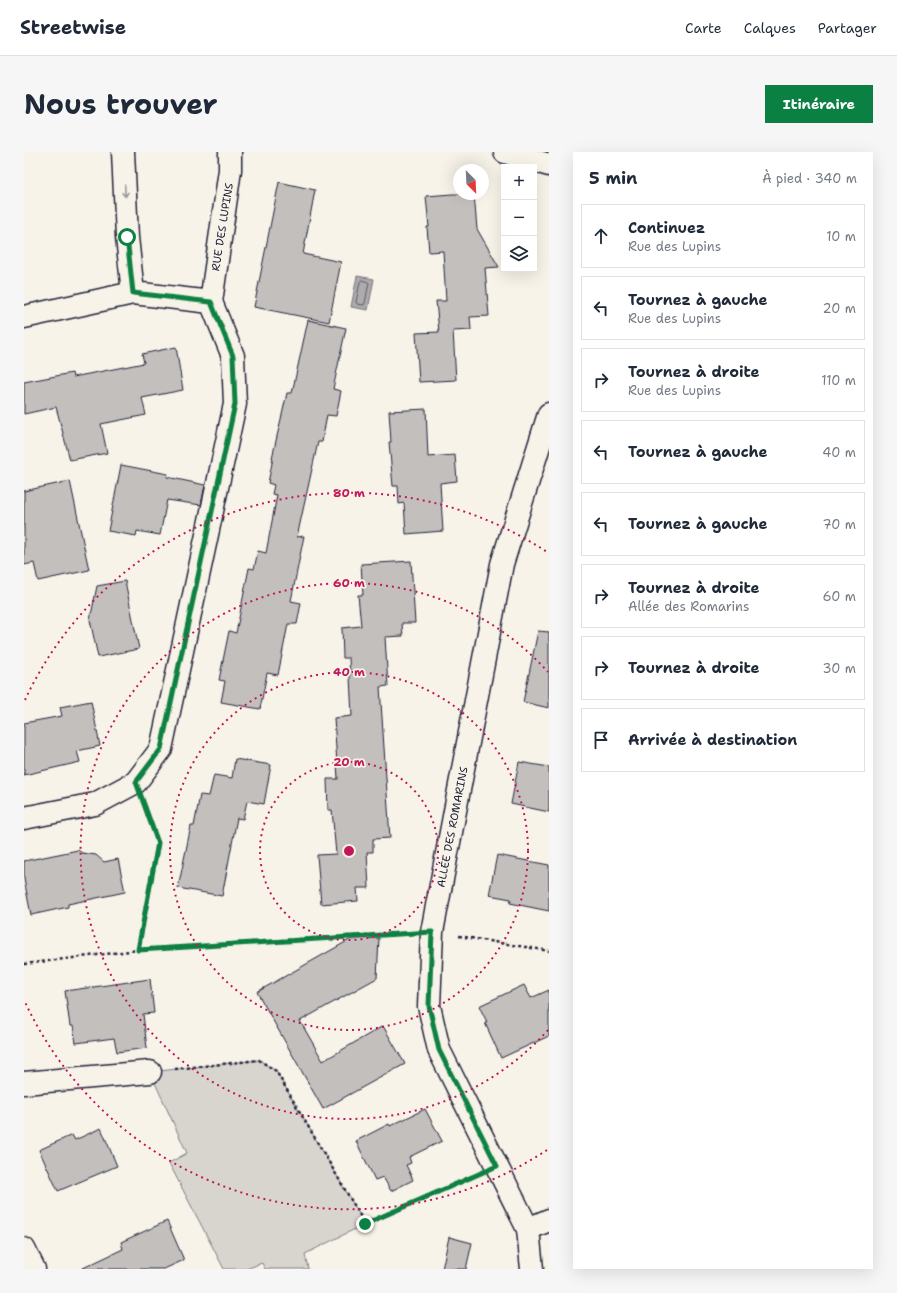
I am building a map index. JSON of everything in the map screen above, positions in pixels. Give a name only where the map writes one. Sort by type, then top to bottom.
[{"type":"street","points":[[123,152],[127,237],[133,293]]},
{"type":"street","name":"RUE DES LUPINS","points":[[211,302],[230,170],[230,152]]},
{"type":"street","points":[[505,152],[549,165]]},
{"type":"street","points":[[24,317],[133,293],[211,302],[233,356],[235,404],[161,749],[136,782],[95,804],[24,818]]},
{"type":"street","name":"ALLÉE DES ROMARINS","points":[[528,1229],[439,1050],[429,1006],[432,932],[502,564],[543,457],[549,414]]},
{"type":"street","points":[[24,1083],[150,1072]]},
{"type":"street","points":[[532,1269],[528,1229],[549,1220]]},
{"type":"street","points":[[24,1249],[34,1269]]},
{"type":"path","points":[[136,782],[158,843],[138,950]]},
{"type":"path","points":[[24,964],[138,950],[432,932],[549,951]]},
{"type":"path","points":[[150,1072],[259,1060],[276,1071],[365,1224],[497,1166]]},
{"type":"shaded area","points":[[259,1060],[276,1071],[365,1224],[305,1254],[308,1269],[265,1269],[262,1263],[246,1269],[224,1269],[169,1163],[187,1153],[150,1072]]},
{"type":"water","points":[[357,276],[374,279],[368,310],[351,307]]},
{"type":"building","points":[[279,182],[315,190],[303,254],[341,262],[329,322],[254,307]]},
{"type":"building","points":[[453,194],[453,200],[475,200],[477,229],[499,267],[485,268],[489,316],[470,317],[471,330],[453,331],[456,380],[419,382],[416,333],[439,332],[436,301],[446,301],[443,251],[429,252],[427,227],[429,227],[426,196]]},
{"type":"building","points":[[308,320],[346,328],[333,389],[341,391],[336,416],[327,415],[322,442],[318,442],[297,537],[304,536],[291,601],[301,603],[297,624],[288,624],[278,675],[267,673],[260,709],[221,702],[225,681],[219,680],[229,631],[236,633],[249,568],[254,569],[258,551],[266,553],[277,495],[272,494],[274,485],[268,483],[272,458],[287,393],[292,393]]},
{"type":"building","points":[[176,347],[183,390],[142,398],[146,415],[101,424],[107,453],[70,460],[56,407],[24,414],[24,382],[72,373],[73,377],[144,363],[142,354]]},
{"type":"building","points":[[426,409],[428,457],[455,455],[457,481],[440,483],[443,531],[406,534],[404,503],[399,504],[398,486],[393,486],[389,442],[391,442],[389,411]]},
{"type":"building","points":[[121,465],[168,474],[167,477],[205,485],[201,505],[167,500],[160,535],[137,531],[136,536],[108,531]]},
{"type":"building","points":[[70,481],[89,570],[38,581],[34,563],[24,565],[24,491]]},
{"type":"building","points":[[411,561],[415,623],[402,623],[403,636],[385,637],[388,686],[380,687],[390,838],[373,839],[373,852],[367,852],[369,888],[357,888],[358,901],[321,904],[317,855],[336,854],[332,810],[328,810],[327,779],[338,779],[334,718],[352,716],[349,658],[343,658],[342,628],[361,626],[358,595],[363,595],[361,564]]},
{"type":"building","points":[[125,581],[139,649],[98,657],[90,620],[97,586]]},
{"type":"building","points":[[538,631],[549,632],[549,708],[523,702]]},
{"type":"building","points":[[91,701],[100,746],[77,751],[80,762],[24,775],[24,723],[62,716],[60,707]]},
{"type":"building","points":[[235,759],[271,765],[264,804],[247,801],[243,819],[237,818],[222,896],[178,888],[191,826],[194,826],[200,795],[209,796],[214,775],[232,778]]},
{"type":"building","points":[[519,762],[549,767],[549,812],[511,804]]},
{"type":"building","points":[[78,850],[82,853],[96,855],[104,862],[118,859],[125,892],[68,904],[68,907],[31,915],[24,879],[24,861]]},
{"type":"building","points":[[497,855],[549,865],[549,911],[510,903],[511,899],[489,895]]},
{"type":"building","points":[[379,938],[377,978],[300,1021],[323,1061],[383,1026],[405,1064],[323,1109],[257,992],[351,939]]},
{"type":"building","points":[[150,979],[154,1013],[143,1014],[147,1048],[117,1052],[114,1038],[76,1043],[73,1026],[70,1026],[65,991]]},
{"type":"building","points":[[524,985],[531,998],[549,990],[549,1036],[501,1058],[479,1006]]},
{"type":"building","points":[[425,1109],[442,1141],[409,1157],[411,1163],[406,1165],[413,1180],[391,1191],[383,1177],[375,1180],[356,1141],[389,1124],[390,1126]]},
{"type":"building","points":[[101,1128],[117,1166],[58,1191],[39,1150],[72,1135],[75,1140]]},
{"type":"building","points":[[167,1221],[184,1260],[164,1269],[81,1269],[123,1249],[121,1242]]},
{"type":"building","points":[[449,1237],[472,1243],[466,1269],[442,1269]]},
{"type":"route","points":[[127,237],[133,293],[211,302],[233,356],[235,404],[161,749],[136,782],[158,843],[138,950],[432,932],[429,1006],[439,1050],[497,1166],[365,1224]]}]
